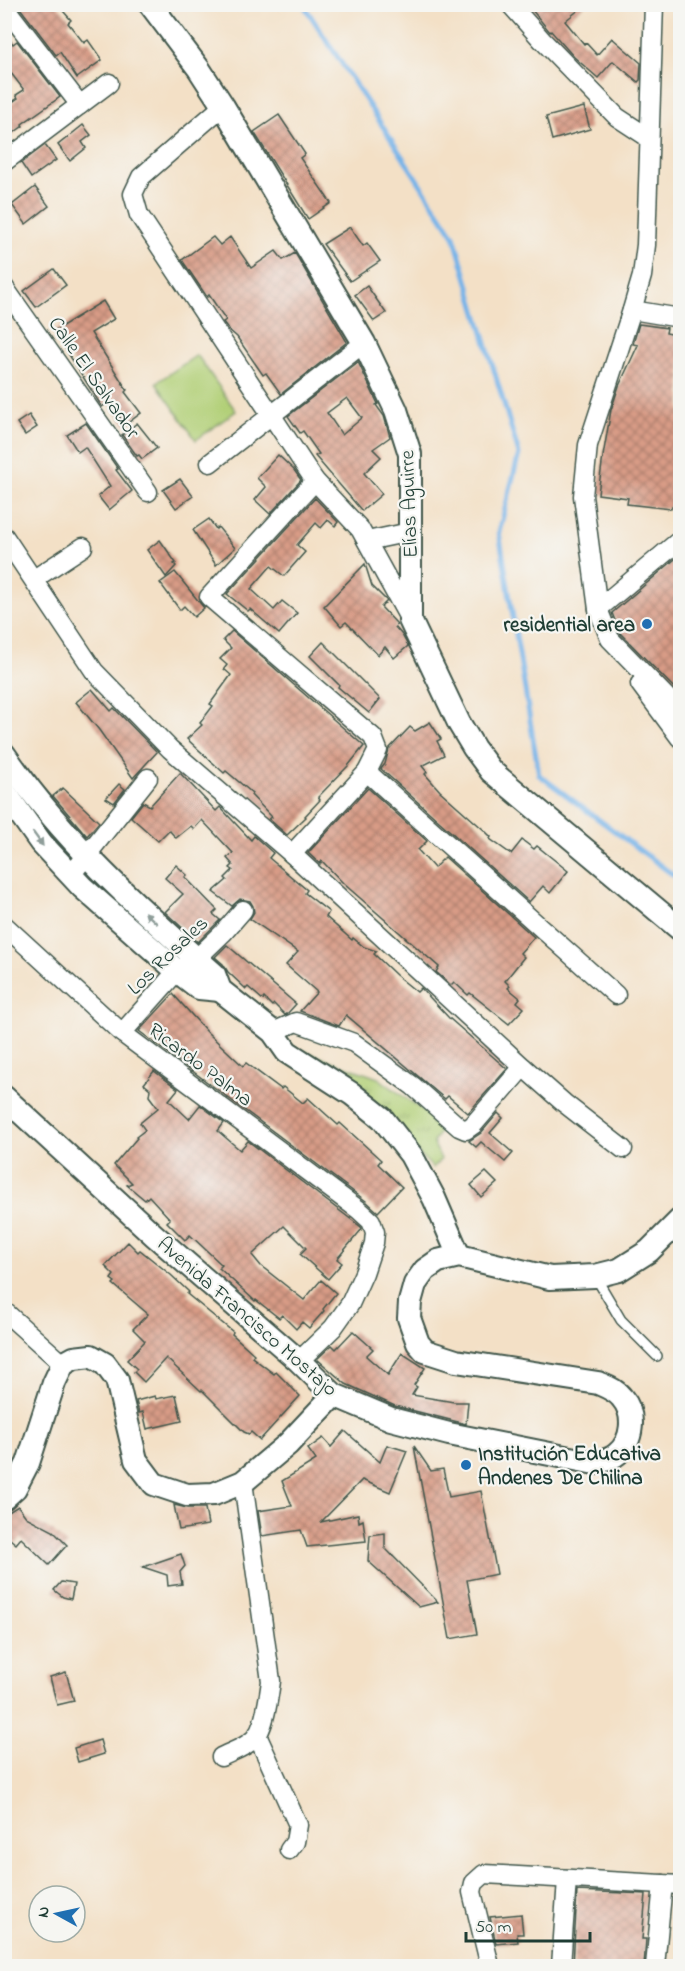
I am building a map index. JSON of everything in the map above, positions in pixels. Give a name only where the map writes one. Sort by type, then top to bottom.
[{"type":"street","name":"Elías Aguirre","points":[[150,4],[199,69],[223,106],[364,343],[396,410],[410,454],[410,620],[459,723],[491,771],[681,929]]},
{"type":"street","points":[[510,4],[617,117],[649,138]]},
{"type":"street","points":[[654,4],[642,276],[588,445],[583,496],[598,609],[610,639],[619,656],[681,738]]},
{"type":"street","points":[[4,6],[80,105]]},
{"type":"street","points":[[4,162],[109,83]]},
{"type":"street","points":[[223,106],[141,177],[134,194],[138,215],[315,481],[360,529],[410,620]]},
{"type":"street","name":"Calle El Salvador","points":[[4,287],[148,492]]},
{"type":"street","points":[[632,310],[681,318]]},
{"type":"street","points":[[210,463],[364,343]]},
{"type":"street","points":[[291,854],[367,772],[378,750],[373,737],[209,597],[315,481]]},
{"type":"street","points":[[367,541],[410,532]]},
{"type":"street","points":[[4,536],[94,671],[170,749],[291,854],[523,1067],[564,1103],[623,1149]]},
{"type":"street","points":[[598,609],[681,540]]},
{"type":"street","points":[[34,579],[83,547]]},
{"type":"street","points":[[610,639],[681,711]]},
{"type":"street","points":[[4,754],[73,843],[214,974],[220,990],[273,1032],[287,1052],[352,1094],[381,1118],[411,1155],[434,1198],[459,1256],[550,1278],[595,1276],[619,1270],[649,1251],[681,1220]]},
{"type":"street","points":[[367,772],[616,995]]},
{"type":"street","points":[[71,875],[148,778]]},
{"type":"street","points":[[4,790],[41,843],[71,875],[177,971],[199,988],[220,990]]},
{"type":"street","name":"Los Rosales","points":[[122,1033],[177,971],[196,958],[223,933],[243,910]]},
{"type":"street","name":"Ricardo Palma","points":[[7,933],[122,1033],[370,1221],[375,1232],[374,1243],[350,1304],[333,1328],[299,1361]]},
{"type":"street","points":[[273,1032],[296,1022],[354,1043],[413,1086],[459,1127],[466,1130],[473,1125],[523,1067]]},
{"type":"street","name":"Avenida Francisco Mostajo","points":[[4,1097],[154,1235],[299,1361],[334,1395],[391,1419],[449,1434],[595,1464],[617,1454],[625,1445],[630,1434],[631,1422],[629,1409],[614,1389],[598,1383],[456,1361],[425,1351],[418,1343],[409,1318],[415,1284],[425,1270],[438,1261],[459,1256]]},
{"type":"street","points":[[4,1311],[63,1364]]},
{"type":"street","points":[[4,1498],[15,1488],[28,1463],[54,1383],[63,1364],[74,1358],[90,1356],[105,1364],[117,1380],[136,1460],[154,1484],[187,1495],[214,1494],[243,1482],[288,1444],[334,1395]]},
{"type":"street","points":[[220,1757],[254,1740],[269,1699],[271,1681],[243,1482]]},
{"type":"street","points":[[257,1735],[298,1825],[295,1842],[289,1850]]},
{"type":"street","points":[[490,1966],[472,1892],[477,1879],[489,1874],[672,1885],[655,1966]]},
{"type":"street","points":[[561,1966],[567,1879]]},
{"type":"lane","points":[[595,1276],[621,1320],[657,1356]]},
{"type":"green space","points":[[197,355],[236,411],[196,440],[156,383]]},
{"type":"green space","points":[[301,1050],[378,1078],[444,1126],[433,1142],[441,1159],[433,1168],[384,1119]]},
{"type":"building","points":[[17,4],[57,4],[71,20],[68,23],[84,43],[88,40],[102,60],[77,78],[60,52],[56,55]]},
{"type":"building","points":[[527,4],[586,4],[565,21],[584,44],[586,43],[597,55],[612,38],[641,63],[640,80],[638,82],[613,61],[598,78],[550,32]]},
{"type":"building","points":[[4,33],[13,44],[17,41],[60,97],[4,140],[4,108],[18,98],[16,95],[24,90],[4,64]]},
{"type":"building","points":[[584,107],[590,129],[552,140],[546,117]]},
{"type":"building","points":[[279,115],[305,154],[300,158],[331,203],[308,219],[254,132]]},
{"type":"building","points":[[83,125],[91,135],[82,142],[86,148],[70,161],[58,145]]},
{"type":"building","points":[[45,145],[56,160],[31,178],[21,163]]},
{"type":"building","points":[[35,187],[49,206],[26,224],[12,205]]},
{"type":"building","points":[[350,227],[363,246],[367,243],[380,261],[350,281],[323,244]]},
{"type":"building","points":[[213,237],[220,245],[230,237],[251,268],[276,251],[283,260],[295,253],[347,342],[281,394],[266,373],[263,375],[237,337],[223,322],[226,320],[182,260]]},
{"type":"building","points":[[54,269],[66,285],[36,307],[24,291]]},
{"type":"building","points":[[367,286],[386,313],[374,321],[355,295]]},
{"type":"building","points":[[103,301],[114,319],[91,333],[127,390],[125,392],[141,413],[125,425],[109,402],[102,407],[54,331]]},
{"type":"building","points":[[639,324],[667,328],[666,333],[681,336],[681,508],[627,504],[628,498],[598,494],[611,410],[619,386],[638,345],[633,344]]},
{"type":"building","points":[[358,362],[378,404],[376,405],[384,416],[390,437],[373,449],[381,457],[364,473],[382,494],[362,511],[315,456],[319,454],[303,431],[300,433],[288,416]],"holes":[[[347,398],[362,418],[342,435],[327,413]]]},
{"type":"building","points":[[29,415],[37,427],[25,435],[17,423]]},
{"type":"building","points":[[86,423],[132,491],[109,510],[98,496],[110,486],[85,447],[78,452],[67,435]]},
{"type":"building","points":[[137,423],[157,448],[142,459],[139,455],[137,456],[122,435]]},
{"type":"building","points":[[278,455],[301,480],[270,514],[255,500],[266,487],[257,478]]},
{"type":"building","points":[[180,479],[193,496],[176,508],[163,490]]},
{"type":"building","points":[[315,498],[338,522],[335,526],[328,520],[321,528],[316,523],[297,545],[305,552],[284,576],[271,566],[251,589],[274,610],[282,601],[297,613],[279,634],[250,609],[248,611],[227,594]]},
{"type":"building","points":[[209,519],[235,548],[216,565],[193,530]]},
{"type":"building","points":[[160,540],[176,563],[166,577],[147,550]]},
{"type":"building","name":"residential area","points":[[681,554],[681,695],[620,633],[612,613]]},
{"type":"building","points":[[365,564],[372,586],[387,601],[381,607],[397,624],[395,627],[408,646],[394,658],[385,647],[378,655],[346,622],[341,626],[324,606]]},
{"type":"building","points":[[175,572],[204,608],[194,617],[184,606],[180,610],[160,583]]},
{"type":"building","points":[[232,631],[364,746],[318,797],[320,800],[306,817],[287,835],[269,819],[272,817],[251,795],[252,793],[226,771],[224,773],[187,739],[202,725],[200,723],[213,706],[210,704],[231,675],[224,669],[227,665],[220,659],[231,648],[223,640]]},
{"type":"building","points":[[323,642],[380,699],[369,713],[338,687],[339,685],[310,656]]},
{"type":"building","points":[[92,689],[111,711],[114,708],[157,752],[133,778],[76,702]]},
{"type":"building","points":[[430,722],[441,739],[437,741],[444,755],[422,766],[427,772],[425,774],[440,791],[491,837],[490,839],[511,854],[522,840],[534,849],[537,846],[568,871],[550,893],[543,886],[529,902],[381,769],[385,764],[389,749],[410,727],[415,731]]},
{"type":"building","points":[[180,773],[216,811],[220,807],[251,840],[254,836],[273,853],[269,858],[307,890],[305,893],[329,912],[326,917],[352,940],[353,938],[364,947],[377,951],[374,954],[396,975],[417,992],[421,988],[449,1018],[507,1069],[468,1113],[448,1096],[445,1099],[346,1015],[339,1026],[300,1011],[317,992],[286,965],[298,952],[250,919],[254,912],[250,901],[240,899],[232,906],[213,892],[227,880],[225,878],[233,870],[230,868],[233,865],[227,858],[233,853],[202,820],[194,829],[191,826],[176,838],[169,830],[158,841],[131,817],[143,802],[150,806]]},
{"type":"building","points":[[119,784],[125,789],[114,803],[106,798]]},
{"type":"building","points":[[63,788],[99,822],[87,836],[53,796]]},
{"type":"building","points":[[368,788],[427,841],[418,850],[434,868],[445,857],[534,937],[520,953],[524,957],[505,981],[510,986],[508,988],[520,998],[517,1002],[524,1008],[509,1024],[470,993],[468,995],[454,982],[451,985],[436,972],[439,967],[344,884],[322,861],[320,864],[308,853]]},
{"type":"building","points":[[176,865],[217,910],[213,914],[220,920],[198,942],[165,912],[183,894],[165,878]]},
{"type":"building","points":[[227,945],[296,1004],[287,1014],[285,1015],[274,1004],[272,1006],[264,998],[263,1000],[248,987],[246,989],[228,972],[215,957]]},
{"type":"building","points":[[173,994],[208,1033],[243,1066],[246,1063],[303,1103],[308,1098],[381,1160],[378,1164],[402,1187],[378,1212],[139,1031]]},
{"type":"building","points":[[154,1071],[178,1089],[169,1100],[189,1119],[200,1105],[224,1123],[218,1131],[240,1150],[248,1141],[361,1227],[362,1229],[337,1259],[342,1263],[328,1279],[300,1254],[306,1248],[284,1226],[252,1255],[261,1266],[304,1300],[321,1280],[336,1293],[309,1328],[302,1322],[296,1329],[282,1315],[279,1318],[255,1301],[219,1268],[222,1265],[190,1235],[185,1240],[167,1222],[170,1219],[149,1196],[145,1200],[127,1185],[132,1183],[114,1165],[136,1137],[145,1130],[140,1123],[158,1108],[149,1096],[150,1089],[144,1084]]},
{"type":"building","points":[[498,1113],[503,1118],[490,1133],[513,1153],[505,1162],[481,1142],[476,1147],[469,1141],[481,1133]]},
{"type":"building","points":[[486,1172],[497,1183],[481,1197],[471,1185]]},
{"type":"building","points":[[128,1242],[138,1252],[140,1250],[171,1275],[189,1292],[187,1294],[233,1332],[232,1334],[254,1354],[252,1357],[274,1374],[276,1372],[300,1396],[260,1440],[251,1432],[249,1434],[244,1432],[166,1358],[144,1382],[134,1372],[137,1369],[127,1360],[145,1341],[133,1329],[148,1314],[113,1284],[115,1282],[111,1279],[114,1275],[105,1266]]},
{"type":"building","points":[[353,1331],[373,1349],[366,1356],[388,1375],[402,1353],[425,1368],[414,1385],[417,1387],[412,1395],[468,1402],[466,1424],[395,1406],[346,1384],[317,1359],[332,1345],[336,1349]]},
{"type":"building","points":[[176,1395],[182,1421],[147,1429],[143,1412],[139,1413],[136,1401],[155,1396],[156,1399]]},
{"type":"building","points":[[345,1431],[380,1462],[387,1445],[407,1451],[390,1492],[362,1480],[321,1522],[358,1514],[359,1522],[363,1520],[366,1541],[307,1547],[301,1530],[262,1536],[258,1511],[292,1506],[282,1481],[316,1460],[308,1449],[323,1438],[331,1447]]},
{"type":"building","points":[[414,1446],[431,1471],[443,1469],[449,1497],[481,1491],[497,1574],[467,1580],[477,1634],[450,1639]]},
{"type":"building","points":[[174,1505],[205,1508],[208,1525],[179,1530]]},
{"type":"building","points":[[18,1506],[26,1517],[53,1531],[67,1545],[49,1565],[21,1538],[16,1544],[4,1534],[4,1515]]},
{"type":"building","points":[[385,1533],[385,1548],[438,1602],[419,1607],[368,1561],[370,1535]]},
{"type":"building","points":[[181,1554],[185,1566],[180,1572],[182,1584],[168,1586],[167,1575],[143,1567]]},
{"type":"building","points":[[61,1582],[74,1584],[71,1599],[63,1597],[54,1590]]},
{"type":"building","points":[[66,1672],[74,1701],[57,1705],[50,1677]]},
{"type":"building","points":[[100,1740],[104,1754],[78,1762],[74,1748]]},
{"type":"building","points":[[577,1891],[646,1894],[642,1939],[646,1939],[644,1966],[573,1966]]},
{"type":"building","points":[[521,1914],[523,1934],[517,1934],[518,1942],[496,1944],[490,1917]]},
{"type":"waterway","points":[[303,4],[454,236],[519,454],[499,532],[539,775],[680,880]]},
{"type":"place","name":"residential area","points":[[647,624]]},
{"type":"place","name":"Institución Educativa Andenes De Chilina","points":[[466,1465]]}]
